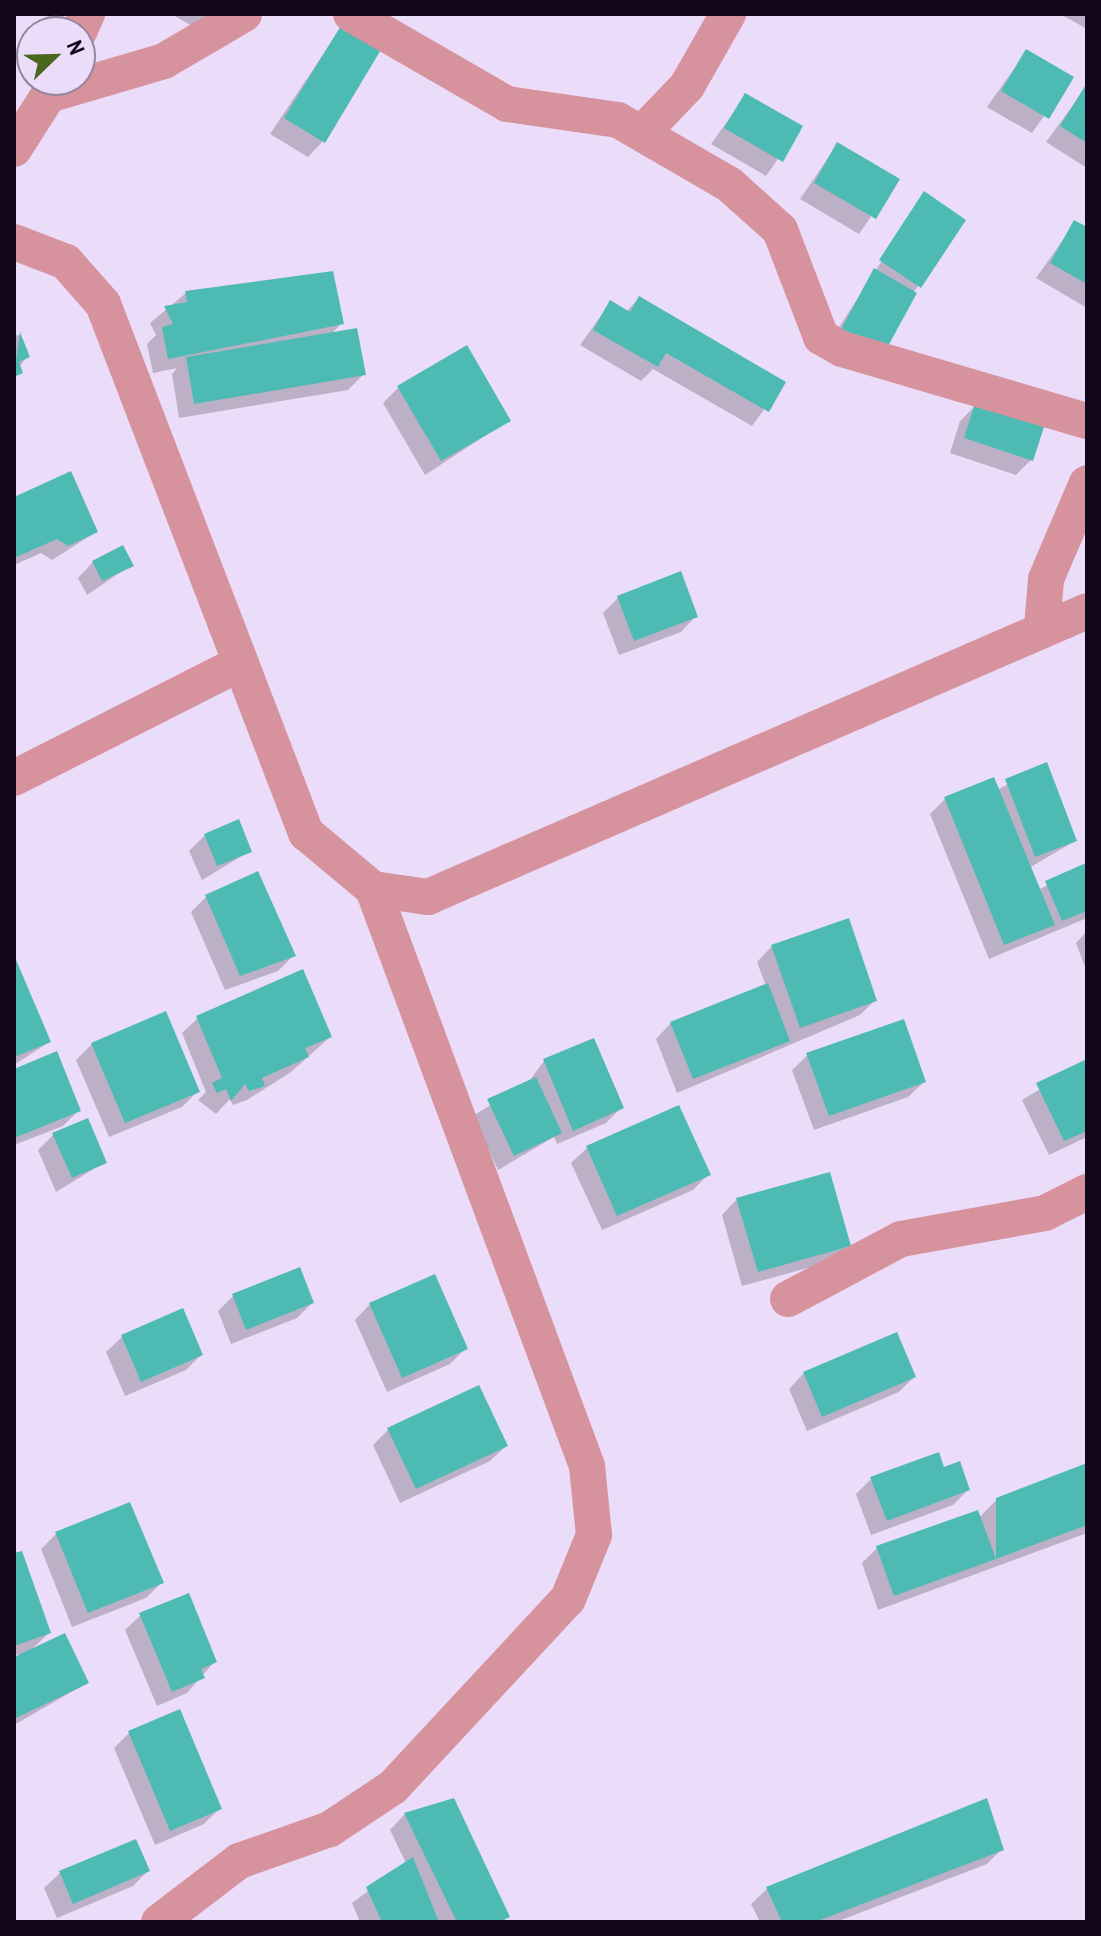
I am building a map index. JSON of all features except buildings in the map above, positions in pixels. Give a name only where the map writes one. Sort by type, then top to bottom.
[{"type":"street","points":[[96,77],[164,61],[244,14]]},
{"type":"street","points":[[351,14],[507,104],[645,130],[730,185],[780,230],[821,337],[919,375],[1087,421]]},
{"type":"street","points":[[645,130],[687,86],[728,14]]},
{"type":"street","points":[[14,149],[49,96]]},
{"type":"street","points":[[14,242],[66,262],[103,304],[306,833],[373,889],[587,1466],[594,1535],[568,1599],[393,1787],[330,1829],[239,1861],[159,1922]]},
{"type":"street","points":[[1042,627],[1046,579],[1087,483]]},
{"type":"street","points":[[373,889],[428,897],[1042,627],[1087,611]]},
{"type":"street","points":[[14,778],[241,663]]},
{"type":"street","points":[[788,1299],[901,1239],[1045,1213],[1087,1192]]}]
